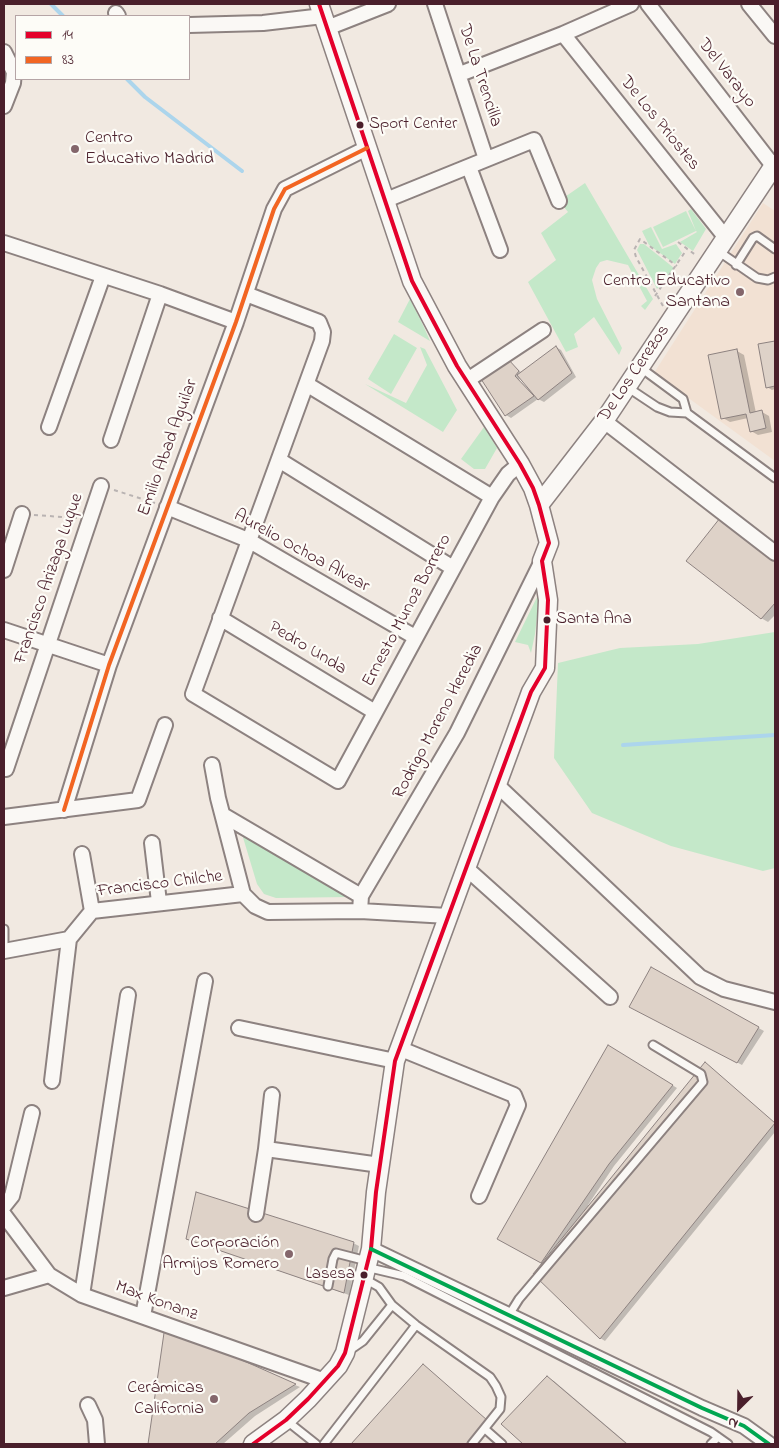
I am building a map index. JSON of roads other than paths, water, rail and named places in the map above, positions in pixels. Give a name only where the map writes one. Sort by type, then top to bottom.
[{"type":"street","points":[[190,25],[263,23],[323,16],[388,4]]},
{"type":"street","name":"De La Trencilla","points":[[435,4],[460,74],[486,159]]},
{"type":"street","points":[[460,74],[563,34],[630,4]]},
{"type":"street","name":"Del Varayo","points":[[648,4],[774,166]]},
{"type":"street","points":[[749,4],[775,36]]},
{"type":"street","points":[[253,1444],[286,1420],[325,1381],[338,1366],[345,1354],[367,1264],[380,1165],[398,1055],[531,692],[545,668],[548,600],[542,562],[550,543],[539,505],[533,488],[520,464],[466,382],[412,281],[323,16]]},
{"type":"street","name":"De Los Priostes","points":[[563,34],[718,251]]},
{"type":"street","points":[[4,52],[14,72],[13,83],[4,106]]},
{"type":"street","points":[[386,200],[536,140],[559,201]]},
{"type":"street","name":"Emilio Abad Aguilar","points":[[64,810],[109,665],[236,322],[274,209],[285,189],[367,148]]},
{"type":"street","name":"De Los Cerezos","points":[[539,505],[604,421],[774,166]]},
{"type":"street","points":[[469,167],[500,250]]},
{"type":"street","points":[[4,243],[160,294],[236,322]]},
{"type":"street","points":[[49,427],[103,276]]},
{"type":"street","points":[[111,440],[160,294]]},
{"type":"street","points":[[220,618],[308,385],[322,342],[323,332],[319,322],[246,294]]},
{"type":"street","points":[[466,382],[543,330]]},
{"type":"street","points":[[308,385],[492,497]]},
{"type":"street","points":[[604,421],[775,552]]},
{"type":"street","points":[[279,460],[453,568]]},
{"type":"street","name":"Ernesto Munoz Borrero","points":[[220,618],[193,694],[338,781],[492,497],[508,474],[520,464]]},
{"type":"street","name":"Francisco Arizaga Luque","points":[[6,769],[100,486]]},
{"type":"street","name":"Aurelio Ochoa Alvear","points":[[167,507],[248,540],[415,637]]},
{"type":"street","points":[[4,570],[22,514]]},
{"type":"street","name":"Rodrigo Moreno Heredia","points":[[361,896],[457,734],[542,562]]},
{"type":"street","name":"Pedro Unda","points":[[220,618],[375,712]]},
{"type":"street","points":[[4,630],[109,665]]},
{"type":"street","points":[[4,817],[138,800],[165,725]]},
{"type":"street","points":[[212,765],[243,894]]},
{"type":"street","points":[[497,784],[700,977],[724,989],[775,1002]]},
{"type":"street","points":[[223,815],[361,896],[360,911]]},
{"type":"street","points":[[152,842],[159,902]]},
{"type":"street","points":[[82,854],[92,911]]},
{"type":"street","points":[[466,868],[610,997]]},
{"type":"street","name":"Francisco Chilche","points":[[69,939],[92,911],[243,894],[255,906],[268,912],[360,911],[448,916]]},
{"type":"street","points":[[4,950],[69,939],[52,1081]]},
{"type":"street","points":[[143,1316],[205,981]]},
{"type":"street","points":[[82,1294],[128,995]]},
{"type":"street","points":[[239,1028],[398,1055],[514,1095],[518,1105],[479,1196]]},
{"type":"street","points":[[256,1214],[272,1095]]},
{"type":"street","points":[[4,1206],[12,1196],[16,1183],[32,1113]]},
{"type":"street","points":[[266,1149],[380,1165]]},
{"type":"street","name":"Max Konanz","points":[[4,1214],[49,1275],[82,1294],[325,1381]]},
{"type":"street","points":[[367,1264],[508,1315],[702,1408],[744,1426],[769,1444]]},
{"type":"street","points":[[4,1288],[49,1275]]},
{"type":"street","points":[[88,1405],[95,1420],[96,1444]]},
{"type":"lane","points":[[736,265],[753,238],[757,236],[775,250]]},
{"type":"lane","points":[[718,251],[757,278],[768,280],[775,277]]},
{"type":"lane","points":[[640,368],[683,399],[687,413]]},
{"type":"lane","points":[[628,386],[657,407],[670,412],[687,413],[775,478]]},
{"type":"lane","points":[[4,929],[4,950]]},
{"type":"lane","points":[[508,1315],[519,1299],[703,1082],[701,1074],[653,1045]]},
{"type":"lane","points":[[328,1286],[333,1259],[336,1253],[404,1276],[718,1437],[728,1444]]},
{"type":"lane","points":[[367,1264],[392,1305],[416,1325],[490,1377],[496,1386],[501,1397],[500,1409],[472,1444]]},
{"type":"lane","points":[[345,1354],[363,1341],[392,1305]]},
{"type":"lane","points":[[324,1444],[416,1325]]},
{"type":"lane","points":[[286,1420],[316,1444]]},
{"type":"lane","points":[[485,1429],[502,1444]]},
{"type":"lane","points":[[711,1444],[718,1437]]},
{"type":"waterway","points":[[51,4],[62,15]]},
{"type":"waterway","points":[[128,80],[145,97],[242,171]]},
{"type":"waterway","points":[[623,745],[775,735]]},
{"type":"place","name":"Sport Center","points":[[360,125]]},
{"type":"place","name":"Centro Educativo Madrid","points":[[75,149]]},
{"type":"place","name":"Centro Educativo Santana","points":[[740,292]]},
{"type":"place","name":"Santa Ana","points":[[547,620]]},
{"type":"place","name":"Corporación Armijos Romero","points":[[289,1254]]},
{"type":"place","name":"Lasesa","points":[[364,1275]]},
{"type":"place","name":"Cerámicas California","points":[[214,1399]]}]
